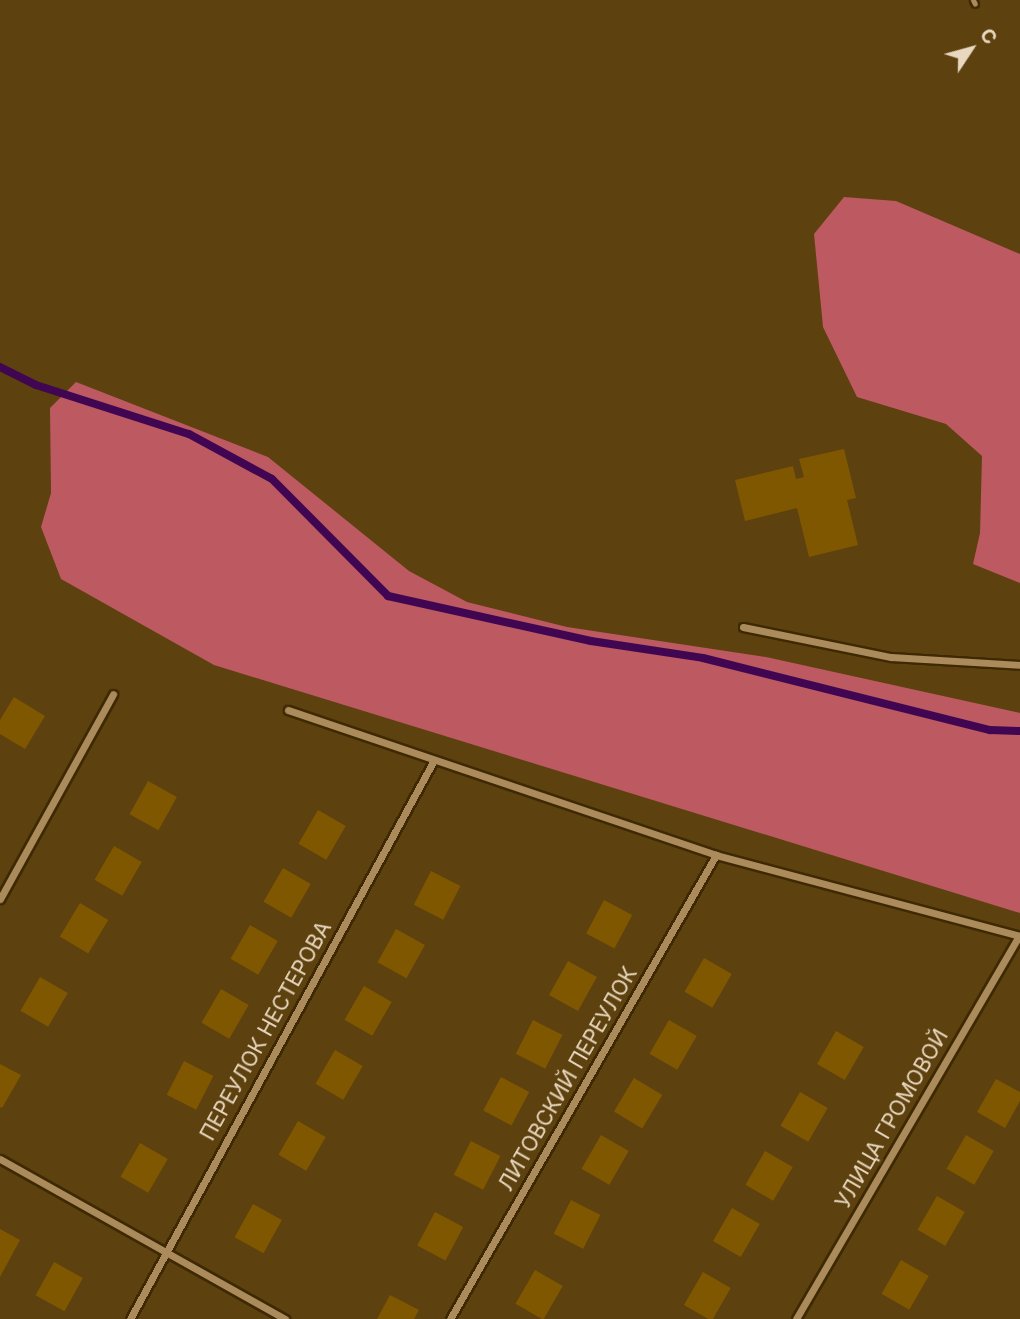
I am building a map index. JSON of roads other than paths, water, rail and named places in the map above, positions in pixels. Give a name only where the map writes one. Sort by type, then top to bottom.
[{"type":"street","points":[[743,627],[891,657],[1020,665]]},
{"type":"street","points":[[0,899],[113,694]]},
{"type":"street","points":[[289,710],[716,855],[1020,936]]},
{"type":"street","name":"ПЕРЕУЛОК НЕСТЕРОВА","points":[[130,1319],[434,760]]},
{"type":"street","name":"ЛИТОВСКИЙ ПЕРЕУЛОК","points":[[450,1319],[716,855]]},
{"type":"street","name":"УЛИЦА ГРОМОВОЙ","points":[[796,1319],[1020,936]]},
{"type":"street","points":[[0,1159],[285,1319]]},
{"type":"waterway","points":[[0,367],[36,385],[189,434],[272,479],[388,596],[591,641],[703,658],[990,730],[1020,731]]}]
